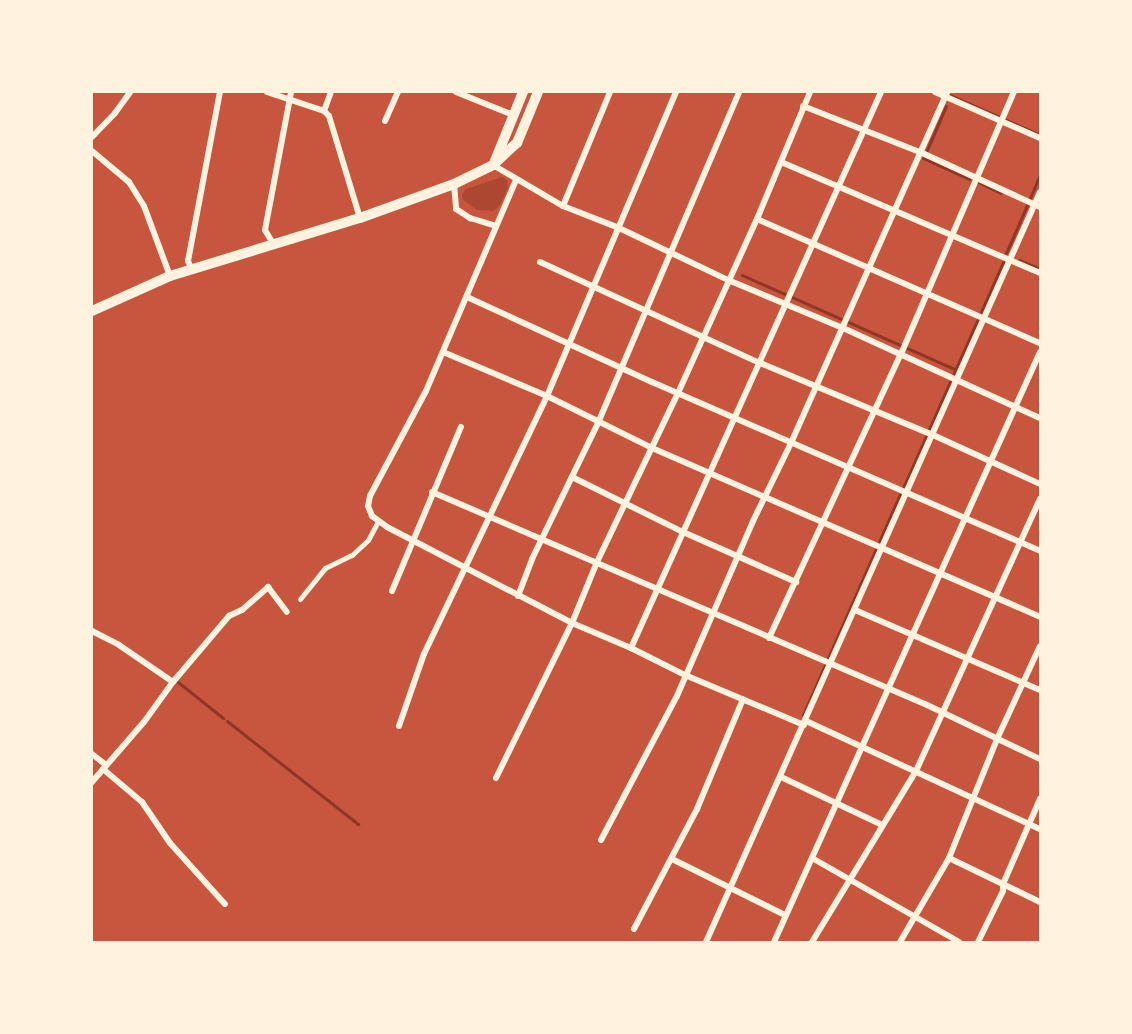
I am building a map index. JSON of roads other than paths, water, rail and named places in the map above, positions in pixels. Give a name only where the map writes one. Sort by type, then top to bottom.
[{"type":"main road","points":[[493,165],[523,92]]},
{"type":"main road","points":[[92,312],[170,276],[193,271],[360,218],[454,184],[493,165],[517,143],[538,92]]},
{"type":"street","points":[[92,137],[130,92]]},
{"type":"street","points":[[193,271],[188,261],[220,92]]},
{"type":"street","points":[[267,92],[324,111],[329,116],[360,218]]},
{"type":"street","points":[[274,245],[265,230],[291,92]]},
{"type":"street","points":[[324,111],[331,92]]},
{"type":"street","points":[[385,121],[398,92]]},
{"type":"street","points":[[456,92],[513,115]]},
{"type":"street","points":[[563,206],[610,92]]},
{"type":"street","points":[[399,726],[424,654],[548,396],[676,92]]},
{"type":"street","points":[[518,596],[598,423],[739,92]]},
{"type":"street","points":[[496,778],[572,623],[597,562],[704,337],[810,92]]},
{"type":"street","points":[[631,648],[785,303],[815,244],[881,92]]},
{"type":"street","points":[[935,92],[946,94],[1041,138]]},
{"type":"street","points":[[769,639],[873,410],[901,354],[1014,92]]},
{"type":"street","points":[[601,840],[642,766],[713,613],[817,386],[946,94]]},
{"type":"street","points":[[803,106],[864,132],[920,152],[1038,206]]},
{"type":"street","points":[[92,151],[129,182],[144,206],[170,276]]},
{"type":"street","points":[[781,162],[840,185],[1041,273]]},
{"type":"street","points":[[493,165],[563,206],[619,228],[728,280],[843,328],[1041,418]]},
{"type":"street","points":[[516,180],[426,391],[370,496],[368,506],[372,516],[572,623],[631,648],[684,675],[864,746],[974,801],[1041,829]]},
{"type":"street","points":[[454,184],[456,209],[471,218],[496,226]]},
{"type":"street","points":[[706,942],[1011,259],[1038,206],[1041,192]]},
{"type":"street","points":[[757,219],[1041,343]]},
{"type":"street","points":[[540,262],[760,363],[933,435],[1041,484]]},
{"type":"street","points":[[467,297],[678,393],[1041,551]]},
{"type":"street","points":[[443,352],[548,396],[651,448],[1041,617]]},
{"type":"street","points":[[774,942],[1041,352]]},
{"type":"street","points":[[392,591],[460,427]]},
{"type":"street","points":[[572,477],[683,532],[796,582]]},
{"type":"street","points":[[432,492],[944,713],[1041,759]]},
{"type":"street","points":[[812,942],[916,771],[1041,499]]},
{"type":"street","points":[[300,599],[325,568],[352,555],[363,545],[378,521]]},
{"type":"street","points":[[92,782],[144,722],[173,682],[229,616],[242,609],[268,586],[287,612]]},
{"type":"street","points":[[855,610],[1041,690]]},
{"type":"street","points":[[92,631],[120,645],[173,682]]},
{"type":"street","points":[[900,942],[949,858],[974,801],[997,739],[1041,646]]},
{"type":"street","points":[[634,928],[672,860],[697,808],[743,699]]},
{"type":"street","points":[[92,754],[142,802],[155,825],[225,904]]},
{"type":"street","points":[[781,777],[882,825]]},
{"type":"street","points":[[978,942],[1003,891],[1041,799]]},
{"type":"street","points":[[812,858],[848,881],[959,942]]},
{"type":"street","points":[[949,858],[1041,902]]},
{"type":"street","points":[[672,860],[785,915]]},
{"type":"waterway","points":[[943,92],[1040,135]]},
{"type":"waterway","points":[[927,150],[946,106]]},
{"type":"waterway","points":[[923,158],[969,179]]},
{"type":"waterway","points":[[1030,198],[1040,175]]},
{"type":"waterway","points":[[978,182],[1001,193]]},
{"type":"waterway","points":[[1006,253],[1028,203]]},
{"type":"waterway","points":[[1019,260],[1040,269]]},
{"type":"waterway","points":[[903,488],[1003,262]]},
{"type":"waterway","points":[[742,275],[954,369]]},
{"type":"waterway","points":[[803,715],[900,494]]},
{"type":"waterway","points":[[178,682],[223,718]]},
{"type":"waterway","points":[[227,721],[358,824]]}]
